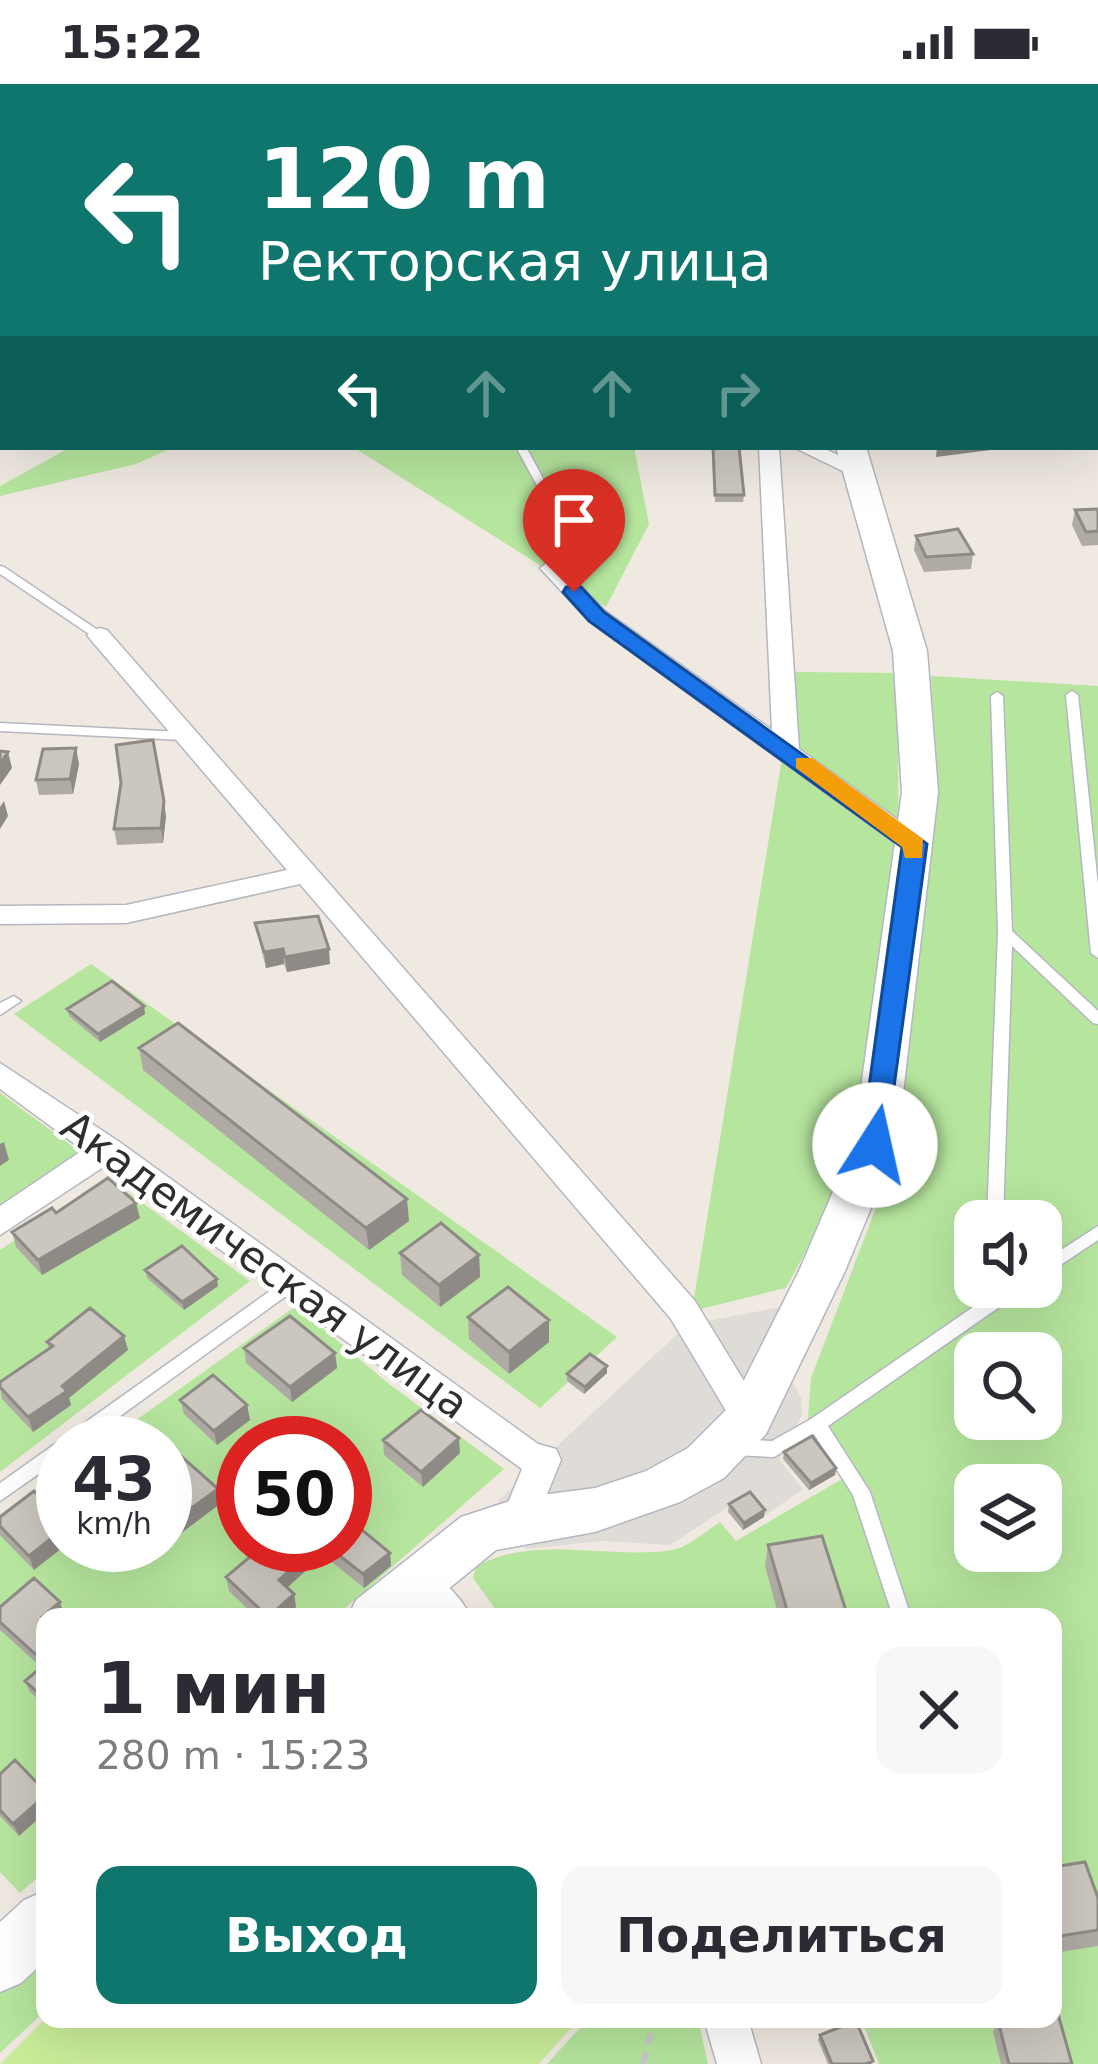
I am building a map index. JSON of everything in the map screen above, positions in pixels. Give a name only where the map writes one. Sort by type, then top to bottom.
[{"type":"main road","points":[[385,1608],[479,1532],[632,1499],[706,1463],[737,1433],[822,1271],[875,1145],[920,792],[910,651],[854,458]]},
{"type":"street","points":[[767,450],[786,749]]},
{"type":"street","points":[[817,450],[854,458]]},
{"type":"street","points":[[551,568],[596,616],[914,844]]},
{"type":"street","points":[[99,635],[683,1310],[737,1433]]},
{"type":"street","points":[[0,915],[126,914],[307,874]]},
{"type":"street","name":"Академическая улица","points":[[0,1075],[528,1456],[543,1460],[520,1520]]},
{"type":"street","points":[[0,1222],[106,1149]]},
{"type":"street","points":[[414,1581],[442,1608]]},
{"type":"street","points":[[729,2028],[739,2064]]},
{"type":"lane","points":[[523,450],[551,502],[551,568]]},
{"type":"lane","points":[[0,569],[99,635]]},
{"type":"lane","points":[[1072,695],[1098,953]]},
{"type":"lane","points":[[996,1200],[1005,932],[997,696]]},
{"type":"lane","points":[[0,727],[183,736]]},
{"type":"lane","points":[[1005,932],[1098,1019]]},
{"type":"lane","points":[[1062,1257],[1098,1232]]},
{"type":"lane","points":[[106,1416],[291,1283]]},
{"type":"lane","points":[[737,1433],[774,1449],[817,1424],[974,1308]]},
{"type":"lane","points":[[817,1424],[861,1492],[899,1608]]},
{"type":"lane","points":[[0,1493],[36,1467]]},
{"type":"path","points":[[644,2064],[652,2028]]},
{"type":"green space","points":[[66,450],[167,450],[136,464],[0,496],[0,486]]},
{"type":"green space","points":[[358,450],[635,450],[649,524],[606,607]]},
{"type":"green space","points":[[796,672],[897,673],[899,851],[868,1136],[786,1288],[692,1311]]},
{"type":"green space","points":[[931,676],[1098,686],[1098,2064],[879,2064],[865,2028],[1062,2028],[1062,1608],[495,1608],[473,1578],[476,1567],[521,1552],[672,1550],[720,1522],[736,1541],[842,1479],[807,1431],[811,1378],[895,1158],[937,801]]},
{"type":"green space","points":[[91,964],[617,1337],[540,1408],[14,1014]]},
{"type":"green space","points":[[0,1093],[83,1154],[0,1212]]},
{"type":"green space","points":[[108,1178],[250,1281],[73,1416],[36,1416],[36,1444],[0,1472],[0,1250]]},
{"type":"green space","points":[[296,1306],[389,1384],[504,1469],[345,1608],[36,1608],[36,1879],[20,1893],[0,1872],[0,1519],[36,1493],[36,1572],[192,1572],[192,1416],[142,1416]]},
{"type":"green space","points":[[36,1956],[36,2019],[0,2053],[0,1989]]},
{"type":"green space","points":[[36,2028],[571,2028],[539,2064],[0,2064]]},
{"type":"green space","points":[[580,2028],[700,2028],[708,2064],[547,2064]]},
{"type":"shaded area","points":[[828,1298],[790,1379],[801,1397],[802,1415],[779,1460],[803,1489],[766,1515],[748,1494],[670,1545],[602,1541],[526,1549],[498,1501],[687,1325]]},
{"type":"building","points":[[713,450],[739,450],[744,495],[715,495]]},
{"type":"building","points":[[1098,509],[1098,531],[1086,532],[1075,510]]},
{"type":"building","points":[[958,529],[973,554],[926,557],[916,536]]},
{"type":"building","points":[[153,740],[164,801],[161,828],[114,829],[121,783],[116,745]]},
{"type":"building","points":[[76,748],[70,779],[36,780],[43,749]]},
{"type":"building","points":[[318,916],[329,949],[285,957],[283,949],[264,952],[255,923]]},
{"type":"building","points":[[112,981],[144,1006],[98,1034],[67,1009]]},
{"type":"building","points":[[178,1023],[407,1199],[366,1228],[139,1048]]},
{"type":"building","points":[[108,1178],[136,1203],[38,1260],[12,1232],[52,1208],[56,1213]]},
{"type":"building","points":[[441,1223],[479,1255],[439,1285],[400,1253]]},
{"type":"building","points":[[182,1246],[217,1279],[182,1302],[145,1270]]},
{"type":"building","points":[[508,1287],[549,1320],[509,1352],[468,1317]]},
{"type":"building","points":[[90,1308],[124,1336],[62,1386],[67,1391],[28,1417],[0,1382],[53,1346],[47,1342]]},
{"type":"building","points":[[290,1316],[335,1353],[290,1387],[244,1348]]},
{"type":"building","points":[[590,1354],[607,1366],[585,1387],[567,1374]]},
{"type":"building","points":[[213,1375],[247,1405],[233,1416],[216,1416],[214,1431],[180,1400]]},
{"type":"building","points":[[421,1410],[459,1438],[421,1472],[383,1440]]},
{"type":"building","points":[[812,1436],[836,1468],[811,1483],[784,1452]]},
{"type":"building","points":[[192,1466],[216,1487],[192,1508]]},
{"type":"building","points":[[34,1491],[36,1550],[29,1556],[0,1526],[0,1517]]},
{"type":"building","points":[[750,1492],[765,1510],[744,1523],[729,1504]]},
{"type":"building","points":[[822,1536],[845,1608],[786,1608],[768,1545]]},
{"type":"building","points":[[372,1538],[390,1553],[372,1567]]},
{"type":"building","points":[[232,1572],[288,1572],[279,1580],[294,1594],[278,1608],[259,1608],[226,1577]]},
{"type":"building","points":[[34,1578],[60,1602],[53,1608],[36,1608],[36,1655],[0,1622],[0,1607]]},
{"type":"building","points":[[36,1672],[36,1691],[25,1681]]},
{"type":"building","points":[[15,1760],[36,1782],[36,1804],[13,1824],[0,1810],[0,1774]]},
{"type":"building","points":[[1085,1862],[1098,1898],[1098,1930],[1062,1936],[1062,1866]]},
{"type":"building","points":[[838,2028],[859,2028],[873,2061],[832,2064],[820,2035]]},
{"type":"building","points":[[1000,2028],[1062,2028],[1072,2064],[1009,2064]]},
{"type":"slow traffic","points":[[804,763],[914,844],[913,853]]},
{"type":"route","points":[[574,592],[596,616],[914,844],[875,1145]]}]
